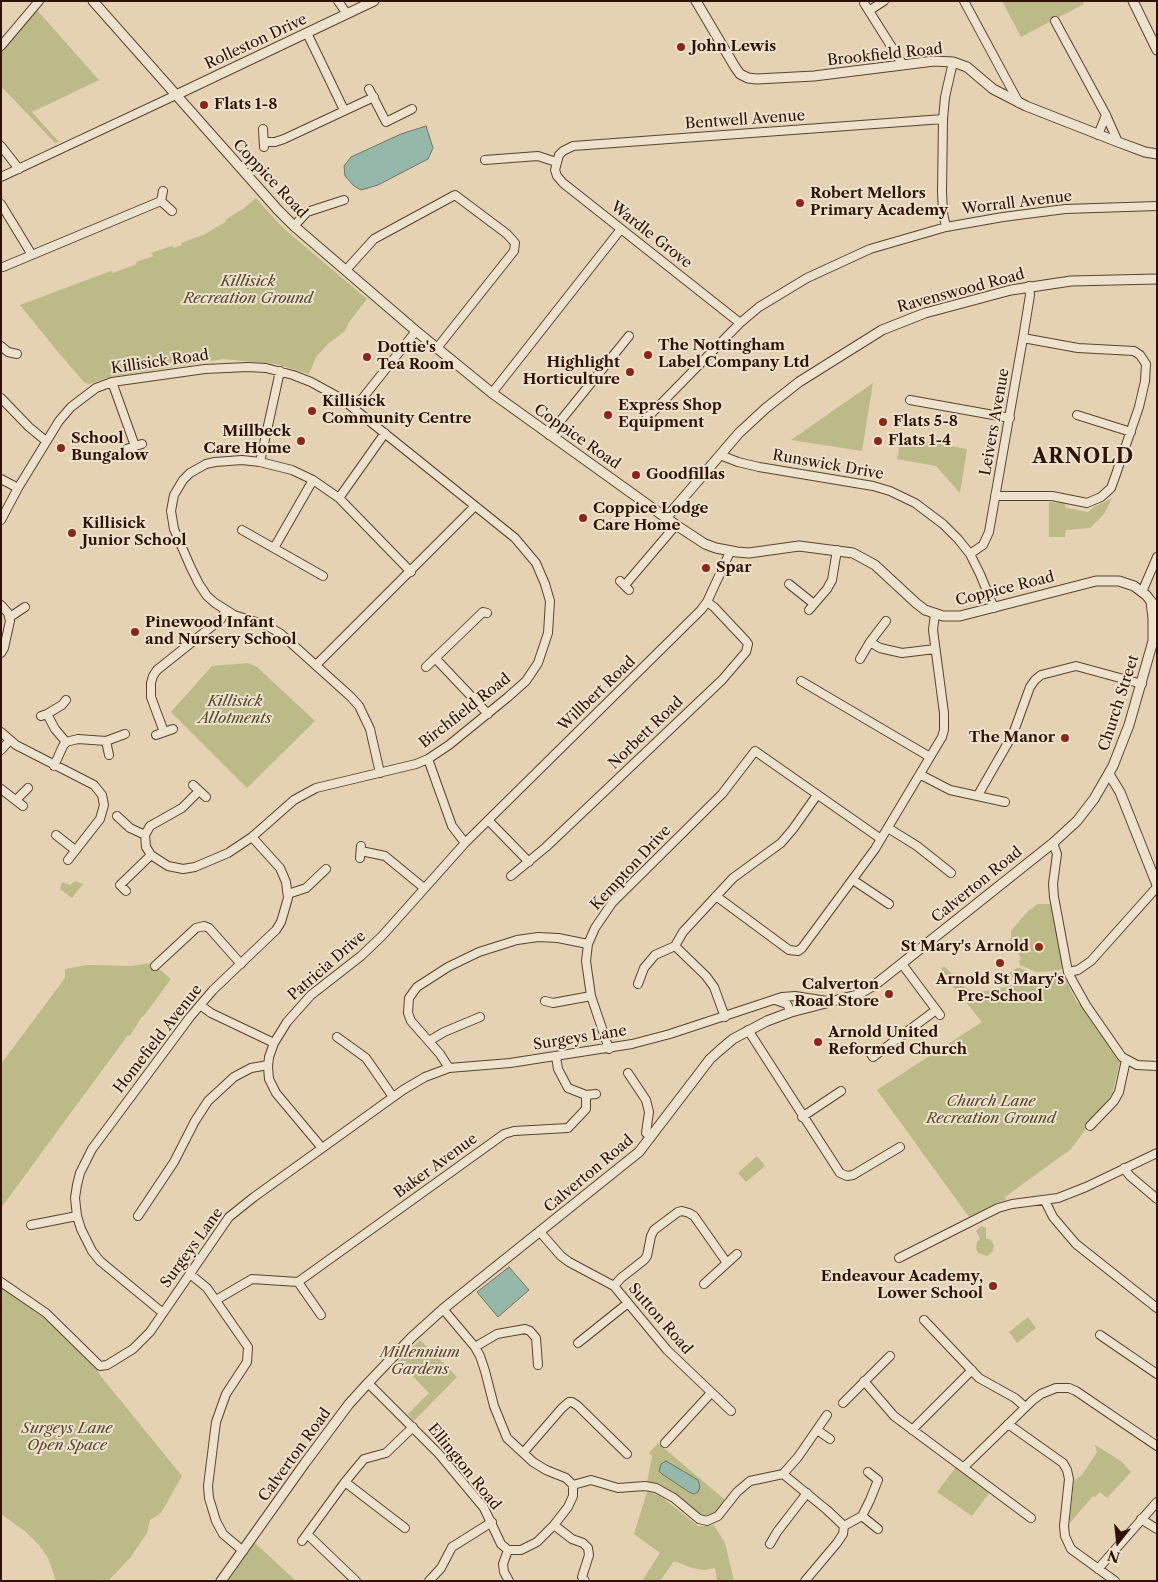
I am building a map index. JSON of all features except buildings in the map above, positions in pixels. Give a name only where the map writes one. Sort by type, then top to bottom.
[{"type":"street","points":[[1,46],[39,1]]},
{"type":"street","name":"Coppice Road","points":[[93,1],[294,226],[416,331],[492,393],[705,544],[730,552],[749,553],[800,546],[853,553],[875,565],[916,603],[935,614],[943,616],[960,616],[1096,581],[1119,581],[1134,586],[1154,605]]},
{"type":"street","points":[[338,1],[347,14]]},
{"type":"street","name":"Rolleston Drive","points":[[176,95],[374,1]]},
{"type":"street","name":"Brookfield Road","points":[[696,1],[735,67],[740,74],[748,78],[814,76],[934,61],[952,62],[967,68],[993,89],[1020,104],[1144,152],[1157,154]]},
{"type":"street","points":[[870,10],[884,1]]},
{"type":"street","points":[[964,1],[1020,104]]},
{"type":"street","points":[[1133,1],[1157,50]]},
{"type":"street","points":[[864,3],[903,65]]},
{"type":"street","points":[[1055,22],[1106,115],[1118,142]]},
{"type":"street","points":[[307,33],[344,110]]},
{"type":"street","points":[[946,227],[943,213],[943,119],[952,62]]},
{"type":"street","points":[[993,89],[1006,78]]},
{"type":"street","points":[[369,89],[386,122],[412,109]]},
{"type":"street","points":[[1,177],[176,95]]},
{"type":"street","points":[[263,129],[264,145],[284,139],[344,110],[374,98]]},
{"type":"street","points":[[1098,135],[1106,115]]},
{"type":"street","name":"Bentwell Avenue","points":[[556,162],[563,151],[573,146],[943,119]]},
{"type":"street","points":[[1,146],[19,169]]},
{"type":"street","points":[[485,160],[538,156],[556,162]]},
{"type":"street","name":"Wardle Grove","points":[[556,162],[555,170],[563,183],[740,323]]},
{"type":"street","points":[[162,201],[163,191]]},
{"type":"street","points":[[346,270],[374,240],[455,194],[507,234],[515,243],[514,251],[438,348]]},
{"type":"street","points":[[294,226],[307,212],[344,200]]},
{"type":"street","points":[[162,201],[172,211]]},
{"type":"street","points":[[3,268],[162,201]]},
{"type":"street","points":[[1,204],[32,255]]},
{"type":"street","name":"Worrall Avenue","points":[[646,419],[740,323],[759,307],[807,278],[870,249],[946,227],[982,220],[1065,209],[1157,206]]},
{"type":"street","points":[[492,393],[622,229]]},
{"type":"street","name":"Ravenswood Road","points":[[666,518],[739,433],[783,394],[834,359],[882,330],[925,313],[1029,286],[1071,281],[1157,279]]},
{"type":"street","name":"Leivers Avenue","points":[[970,554],[983,546],[988,538],[1010,418],[1030,295],[1029,286]]},
{"type":"street","points":[[354,408],[416,331]]},
{"type":"street","points":[[549,435],[629,336]]},
{"type":"street","points":[[995,496],[1052,496],[1088,503],[1103,496],[1111,488],[1142,395],[1146,364],[1140,355],[1129,350],[1078,348],[1023,338]]},
{"type":"street","points":[[1,346],[8,352],[18,354]]},
{"type":"street","name":"Killisick Road","points":[[1,520],[46,441],[66,412],[96,388],[112,382],[230,366],[266,368],[312,382],[354,408]]},
{"type":"street","points":[[260,462],[280,371]]},
{"type":"street","points":[[112,382],[139,445],[126,449]]},
{"type":"street","points":[[1,398],[29,427],[46,441]]},
{"type":"street","points":[[910,400],[1010,418]]},
{"type":"street","name":"Birchfield Road","points":[[151,855],[168,866],[183,869],[212,860],[252,838],[294,800],[316,788],[416,764],[428,759],[449,746],[526,681],[538,663],[548,633],[550,601],[536,563],[515,538],[354,408]]},
{"type":"street","points":[[1077,415],[1131,432]]},
{"type":"street","points":[[339,498],[385,433]]},
{"type":"street","name":"Runswick Drive","points":[[720,455],[759,467],[873,486],[890,491],[915,503],[929,512],[958,539],[970,554],[994,608]]},
{"type":"street","points":[[380,773],[370,729],[358,706],[316,665],[274,629],[226,610],[208,596],[199,584],[174,529],[172,503],[174,495],[183,480],[197,468],[206,464],[227,460],[260,462],[292,470],[313,480],[339,498],[411,572]]},
{"type":"street","points":[[1,479],[18,488]]},
{"type":"street","points":[[274,548],[313,480]]},
{"type":"street","points":[[316,665],[475,506]]},
{"type":"street","points":[[624,585],[676,525]]},
{"type":"street","points":[[242,530],[323,576]]},
{"type":"street","points":[[790,588],[811,607],[832,580],[837,550]]},
{"type":"street","name":"Willbert Road","points":[[465,843],[665,647],[707,602],[730,552]]},
{"type":"street","points":[[1142,592],[1157,557]]},
{"type":"street","name":"Norbett Road","points":[[511,876],[530,862],[722,680],[746,652],[748,644],[746,641],[707,602]]},
{"type":"street","points":[[1,605],[10,617]]},
{"type":"street","name":"Church Street","points":[[1052,843],[1077,821],[1087,808],[1108,774],[1121,748],[1155,637],[1154,605]]},
{"type":"street","points":[[1,653],[4,648],[10,617],[25,607]]},
{"type":"street","points":[[173,729],[160,733],[151,697],[150,683],[157,670],[221,618],[226,610]]},
{"type":"street","points":[[426,667],[483,612],[486,613]]},
{"type":"street","points":[[716,896],[789,950],[798,951],[802,948],[881,840],[942,738],[944,721],[933,630],[935,614]]},
{"type":"street","points":[[860,659],[886,620]]},
{"type":"street","points":[[870,642],[880,648],[902,653],[935,649]]},
{"type":"street","points":[[435,658],[488,714]]},
{"type":"street","points":[[978,795],[1013,734],[1030,687],[1042,675],[1076,666],[1142,684]]},
{"type":"street","points":[[801,681],[930,757]]},
{"type":"street","points":[[66,700],[62,705],[44,715],[66,742]]},
{"type":"street","points":[[1,732],[10,740],[54,766],[94,785],[99,790],[104,800],[100,819],[68,860]]},
{"type":"street","points":[[54,766],[62,746],[66,742],[78,739],[106,741],[125,734]]},
{"type":"street","points":[[1,750],[10,740]]},
{"type":"street","points":[[106,741],[109,755]]},
{"type":"street","name":"Kempton Drive","points":[[608,1049],[590,996],[586,961],[588,944],[600,919],[612,903],[678,837],[698,820],[722,794],[755,751],[817,795]]},
{"type":"street","points":[[428,759],[452,826],[465,843]]},
{"type":"street","points":[[1068,972],[1078,970],[1091,961],[1157,886],[1120,792],[1108,774]]},
{"type":"street","points":[[920,775],[950,790],[1004,802]]},
{"type":"street","points":[[16,800],[28,788]]},
{"type":"street","points":[[126,891],[118,887],[151,855],[146,847],[145,835],[150,826],[182,808],[196,788],[206,797]]},
{"type":"street","points":[[1,789],[23,806]]},
{"type":"street","points":[[638,984],[644,968],[655,955],[675,946],[683,932],[733,878],[781,843],[817,795],[881,840]]},
{"type":"street","points":[[116,816],[130,828],[145,835]]},
{"type":"street","points":[[488,820],[530,862]]},
{"type":"street","points":[[888,828],[917,846],[951,873]]},
{"type":"street","points":[[56,835],[75,850]]},
{"type":"street","points":[[252,838],[280,868],[286,882],[288,894],[306,888],[326,869]]},
{"type":"street","name":"Patricia Drive","points":[[322,1148],[276,1093],[269,1079],[268,1065],[274,1043],[299,1007],[311,995],[361,956],[403,914],[465,843]]},
{"type":"street","points":[[1052,843],[1057,854],[1053,884],[1054,898],[1068,972],[1086,1005],[1122,1057],[1137,1065],[1157,1066]]},
{"type":"street","name":"Calverton Road","points":[[221,1581],[348,1404],[412,1337],[443,1309],[639,1152],[710,1059],[733,1039],[767,1021],[791,1012],[856,994],[872,987],[1052,843]]},
{"type":"street","points":[[361,852],[385,856],[424,888]]},
{"type":"street","points":[[853,880],[889,904]]},
{"type":"street","name":"Homefield Avenue","points":[[163,1313],[96,1256],[86,1242],[77,1216],[75,1198],[80,1173],[92,1150],[200,1005],[276,930],[283,916],[288,894]]},
{"type":"street","points":[[155,966],[196,928],[207,926],[241,964]]},
{"type":"street","points":[[449,1068],[440,1054],[411,1021],[408,1013],[409,998],[417,987],[448,967],[479,952],[517,940],[538,937],[558,938],[588,944]]},
{"type":"street","points":[[675,946],[706,976],[714,987],[725,1016]]},
{"type":"street","points":[[160,949],[167,956]]},
{"type":"street","points":[[868,1051],[874,1057],[938,1013],[902,964]]},
{"type":"street","points":[[546,1001],[554,1002],[590,996]]},
{"type":"street","points":[[795,996],[801,1010]]},
{"type":"street","name":"Surgeys Lane","points":[[1,1282],[46,1313],[100,1366],[107,1365],[142,1341],[229,1217],[393,1097],[425,1077],[449,1068],[500,1064],[608,1049],[657,1038],[782,997],[795,996],[831,1002]]},
{"type":"street","points":[[773,1000],[787,1004],[791,1012]]},
{"type":"street","points":[[200,1005],[274,1043]]},
{"type":"street","points":[[429,1041],[480,1016]]},
{"type":"street","points":[[748,1030],[802,1117],[838,1170],[843,1174],[854,1175],[892,1156],[900,1147]]},
{"type":"street","points":[[337,1037],[366,1058],[393,1097]]},
{"type":"street","points":[[556,1057],[558,1069],[568,1088],[586,1094],[596,1094]]},
{"type":"street","points":[[1090,1126],[1114,1101],[1126,1060]]},
{"type":"street","points":[[138,1216],[155,1197],[194,1121],[208,1101],[234,1077],[252,1068],[268,1065]]},
{"type":"street","points":[[628,1073],[646,1100],[649,1112],[646,1132],[652,1137]]},
{"type":"street","points":[[802,1117],[841,1091]]},
{"type":"street","name":"Baker Avenue","points":[[298,1282],[504,1134],[514,1131],[568,1128],[586,1109],[586,1094]]},
{"type":"street","points":[[832,1097],[837,1105]]},
{"type":"street","points":[[899,1258],[998,1208],[1012,1204],[1045,1201],[1079,1190],[1157,1153]]},
{"type":"street","points":[[1124,1168],[1130,1176],[1157,1199]]},
{"type":"street","points":[[1045,1201],[1053,1217],[1076,1244],[1157,1308]]},
{"type":"street","points":[[614,1286],[647,1256],[654,1230],[678,1212],[689,1213],[694,1216],[727,1263]]},
{"type":"street","points":[[34,1222],[77,1216]]},
{"type":"street","name":"Sutton Road","points":[[540,1232],[561,1256],[569,1262],[614,1286],[667,1350],[731,1412]]},
{"type":"street","points":[[704,1284],[737,1254]]},
{"type":"street","points":[[190,1274],[207,1288],[248,1347],[247,1362],[226,1394],[216,1422],[209,1475],[209,1498],[216,1522],[223,1534],[243,1551]]},
{"type":"street","points":[[216,1300],[252,1279],[298,1282],[321,1315]]},
{"type":"street","points":[[578,1343],[628,1302]]},
{"type":"street","points":[[443,1309],[475,1347],[485,1371],[494,1406],[507,1438],[533,1462],[546,1470],[566,1478],[573,1485],[573,1496],[568,1508],[554,1525],[537,1542],[521,1550],[508,1550],[503,1564],[504,1572],[509,1581]]},
{"type":"street","points":[[924,1320],[928,1330],[986,1383],[1015,1398],[1025,1407]]},
{"type":"street","points":[[475,1347],[497,1334],[530,1331],[536,1338],[538,1361],[528,1358]]},
{"type":"street","points":[[1100,1335],[1157,1374]]},
{"type":"street","points":[[846,1403],[864,1382],[889,1360]]},
{"type":"street","points":[[912,1430],[972,1370]]},
{"type":"street","points":[[864,1382],[894,1416],[1029,1513]]},
{"type":"street","name":"Ellington Road","points":[[368,1383],[430,1444],[484,1508],[501,1544],[508,1550]]},
{"type":"street","points":[[964,1468],[1025,1407],[1041,1394],[1056,1388],[1069,1388],[1076,1391],[1157,1446]]},
{"type":"street","points":[[665,1442],[711,1393]]},
{"type":"street","points":[[523,1453],[569,1402],[578,1406],[626,1449]]},
{"type":"street","points":[[573,1485],[591,1480],[618,1488],[645,1486],[656,1488],[674,1498],[699,1520],[707,1522],[718,1516],[737,1492],[750,1481],[783,1474],[798,1457],[827,1415]]},
{"type":"street","points":[[1008,1424],[1063,1463],[1069,1479],[1064,1526],[1065,1536],[1071,1550],[1116,1581]]},
{"type":"street","points":[[302,1541],[364,1459],[386,1453],[412,1427]]},
{"type":"street","points":[[817,1430],[830,1439]]},
{"type":"street","points":[[868,1472],[878,1480]]},
{"type":"street","points":[[783,1474],[844,1526],[843,1534],[837,1544],[806,1581]]},
{"type":"street","points":[[844,1526],[862,1516],[878,1480],[886,1476]]},
{"type":"street","points":[[345,1482],[405,1528]]},
{"type":"street","points":[[770,1544],[807,1493]]},
{"type":"street","points":[[1098,1569],[1157,1502]]},
{"type":"street","points":[[862,1516],[878,1529]]},
{"type":"street","points":[[1141,1519],[1157,1529]]},
{"type":"street","points":[[431,1580],[441,1568],[452,1546],[492,1522]]},
{"type":"street","points":[[554,1525],[572,1539],[583,1543],[588,1548],[582,1576],[585,1581]]},
{"type":"street","points":[[769,1526],[777,1532]]},
{"type":"street","points":[[307,1534],[356,1581]]},
{"type":"green space","points":[[1002,1],[1082,1],[1084,4],[1021,37]]},
{"type":"green space","points":[[36,9],[99,80],[32,112],[59,142],[55,143],[1,86],[1,52]]},
{"type":"green space","name":"Killisick Recreation Ground","points":[[256,198],[282,227],[367,299],[349,322],[345,331],[329,343],[316,357],[309,374],[276,364],[223,359],[110,377],[89,384],[84,382],[20,305],[111,271],[113,273],[137,264],[136,262],[154,256],[151,253],[172,246],[174,248],[182,245],[181,243],[203,235],[226,222],[225,220]]},
{"type":"green space","points":[[873,383],[862,451],[791,440]]},
{"type":"green space","points":[[901,437],[967,449],[960,493],[936,466],[897,459]]},
{"type":"green space","points":[[1112,498],[1104,514],[1090,528],[1066,530],[1065,537],[1049,537],[1049,502],[1064,503],[1066,508],[1088,512]]},
{"type":"green space","name":"Killisick Allotments","points":[[248,663],[257,667],[315,721],[247,788],[171,712],[212,666]]},
{"type":"green space","points":[[75,881],[83,884],[72,898],[60,889],[62,882],[70,885]]},
{"type":"green space","points":[[1038,904],[1052,904],[1065,967],[1057,971],[1036,972],[1020,965],[1021,958],[1009,940],[1011,939],[1011,931],[1028,911]]},
{"type":"green space","points":[[152,963],[171,979],[1,1208],[1,1064],[65,978],[65,969],[87,965],[132,966]]},
{"type":"green space","name":"Church Lane Recreation Ground","points":[[944,966],[964,987],[975,993],[1007,987],[1033,976],[1063,974],[1076,1001],[1084,1009],[1120,1062],[1112,1094],[1071,1149],[1005,1197],[1006,1200],[969,1217],[877,1090],[982,1022],[947,979],[948,977],[941,969]]},
{"type":"green space","points":[[1017,968],[1030,973],[1013,979],[1009,973]]},
{"type":"green space","points":[[757,1156],[765,1166],[746,1182],[738,1173]]},
{"type":"green space","points":[[981,1226],[986,1228],[986,1238],[991,1240],[994,1245],[993,1251],[987,1256],[978,1253],[976,1248],[977,1242],[980,1239],[976,1231]]},
{"type":"green space","name":"Surgeys Lane Open Space","points":[[1,1287],[53,1324],[96,1366],[99,1374],[182,1476],[161,1513],[150,1520],[147,1533],[130,1558],[108,1581],[56,1581],[48,1558],[39,1545],[26,1532],[1,1514]]},
{"type":"green space","points":[[1028,1317],[1036,1328],[1017,1343],[1009,1332]]},
{"type":"green space","name":"Millennium Gardens","points":[[420,1340],[457,1377],[414,1421],[408,1414],[429,1393],[398,1361]]},
{"type":"green space","points":[[658,1443],[725,1500],[714,1515],[704,1517],[667,1489],[647,1483],[652,1456],[649,1453]]},
{"type":"green space","points":[[1095,1445],[1121,1461],[1131,1472],[1107,1498],[1100,1492],[1095,1497],[1093,1496],[1069,1524],[1074,1481],[1082,1475],[1097,1452]]},
{"type":"green space","points":[[956,1467],[990,1492],[972,1516],[937,1492]]},
{"type":"green space","points":[[647,1492],[658,1494],[698,1526],[714,1525],[725,1543],[734,1581],[717,1581],[715,1568],[704,1570],[692,1568],[674,1561],[660,1581],[642,1581],[660,1553],[634,1534]]},
{"type":"green space","points":[[254,1542],[296,1581],[226,1581]]},
{"type":"shaded area","points":[[426,126],[433,148],[428,159],[378,185],[361,190],[354,186],[345,176],[344,166],[351,157],[401,134]]},
{"type":"shaded area","points":[[509,1267],[529,1290],[498,1317],[477,1292]]},
{"type":"shaded area","points":[[666,1461],[698,1480],[700,1487],[698,1492],[694,1494],[689,1492],[662,1474],[659,1471],[661,1464]]},
{"type":"place","name":"John Lewis","points":[[681,47]]},
{"type":"place","name":"Flats 1-8","points":[[204,105]]},
{"type":"place","name":"Robert Mellors Primary Academy","points":[[800,203]]},
{"type":"place","name":"The Nottingham Label Company Ltd","points":[[648,355]]},
{"type":"place","name":"Dottie's Tea Room","points":[[367,357]]},
{"type":"place","name":"Highlight Horticulture","points":[[630,372]]},
{"type":"place","name":"Killisick Community Centre","points":[[312,411]]},
{"type":"place","name":"Express Shop Equipment","points":[[608,415]]},
{"type":"place","name":"Flats 5-8","points":[[883,422]]},
{"type":"place","name":"Millbeck Care Home","points":[[301,441]]},
{"type":"place","name":"Flats 1-4","points":[[878,441]]},
{"type":"place","name":"School Bungalow","points":[[61,448]]},
{"type":"place","name":"Goodfillas","points":[[636,475]]},
{"type":"place","name":"Coppice Lodge Care Home","points":[[583,518]]},
{"type":"place","name":"Killisick Junior School","points":[[72,533]]},
{"type":"place","name":"Spar","points":[[706,568]]},
{"type":"place","name":"Pinewood Infant and Nursery School","points":[[135,632]]},
{"type":"place","name":"The Manor","points":[[1065,738]]},
{"type":"place","name":"St Mary's Arnold","points":[[1039,947]]},
{"type":"place","name":"Arnold St Mary's Pre-School","points":[[1000,963]]},
{"type":"place","name":"Calverton Road Store","points":[[889,994]]},
{"type":"place","name":"Arnold United Reformed Church","points":[[818,1042]]},
{"type":"place","name":"Endeavour Academy, Lower School","points":[[993,1286]]},
{"type":"district","name":"ARNOLD","points":[[1083,457]]}]
